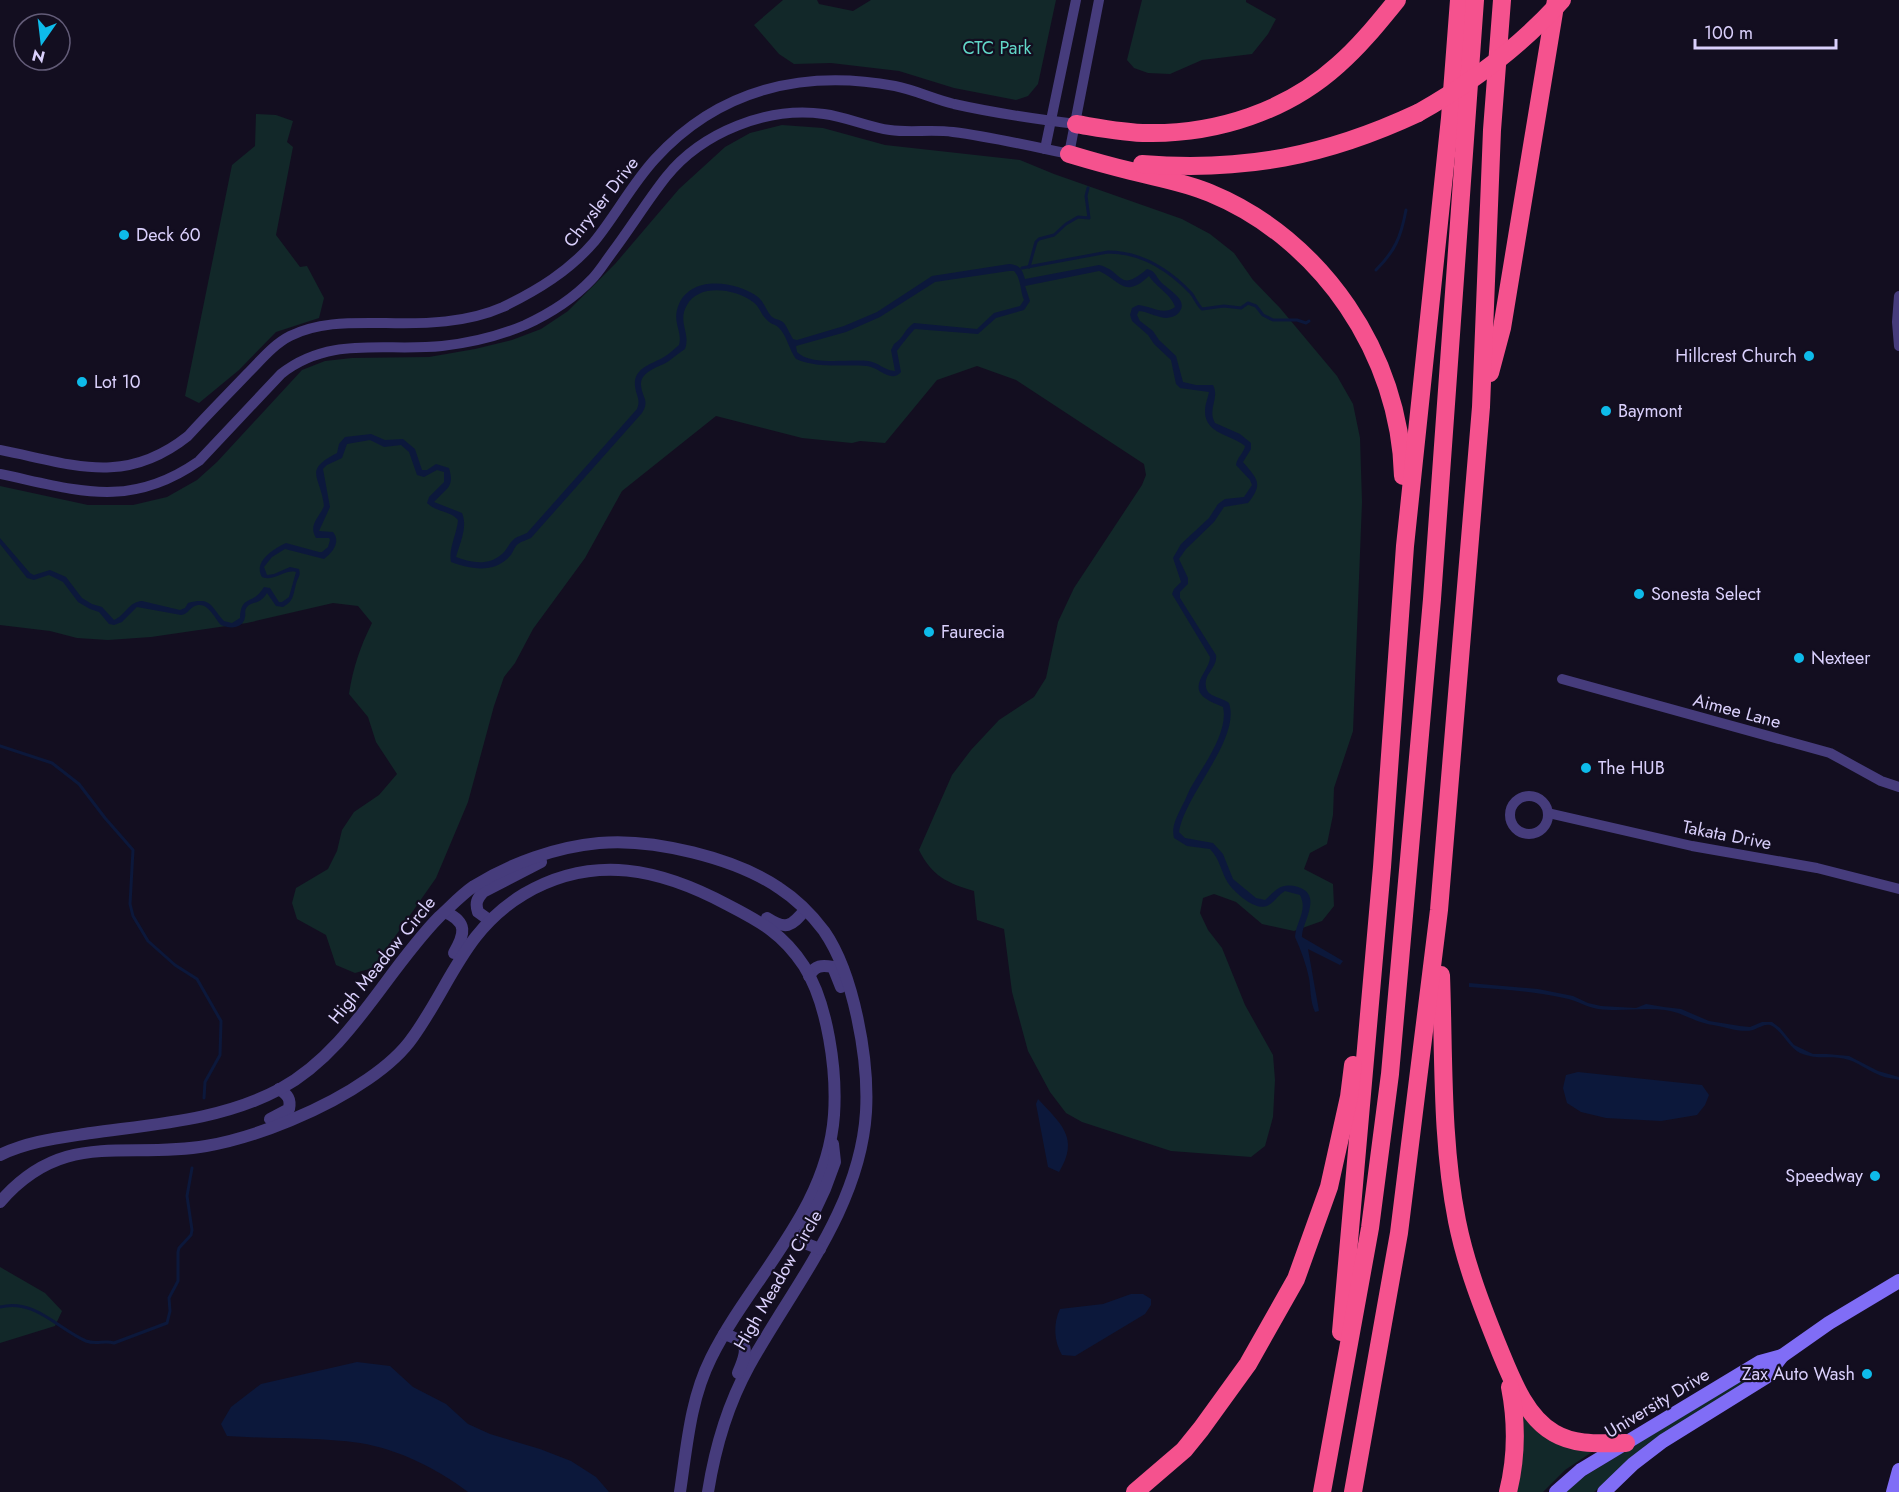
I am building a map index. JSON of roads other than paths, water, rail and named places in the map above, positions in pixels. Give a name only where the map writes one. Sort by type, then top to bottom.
[{"type":"highway","points":[[1361,40],[1380,0]]},
{"type":"highway","points":[[1076,124],[1147,133],[1187,132],[1230,123],[1282,103],[1311,86],[1338,66],[1397,0]]},
{"type":"highway","points":[[1330,1450],[1382,867],[1405,546],[1450,118],[1459,0]]},
{"type":"highway","points":[[1322,1492],[1370,1228],[1401,970],[1432,599],[1475,0]]},
{"type":"highway","points":[[1353,1492],[1399,1233],[1439,910],[1481,407],[1492,130],[1502,0]]},
{"type":"highway","points":[[1481,407],[1502,328],[1556,0]]},
{"type":"highway","points":[[1069,154],[1164,166],[1204,167],[1267,161],[1334,147],[1418,113],[1470,82],[1505,56],[1540,25],[1562,0]]},
{"type":"highway","points":[[1069,154],[1191,186],[1228,201],[1291,242],[1324,275],[1354,315],[1378,362],[1394,404],[1402,452],[1405,546]]},
{"type":"highway","points":[[1135,1492],[1184,1450],[1201,1429],[1248,1364],[1296,1279],[1329,1187],[1349,1097],[1382,867]]},
{"type":"highway","points":[[1439,910],[1446,1138],[1461,1238],[1480,1303],[1507,1367],[1528,1409],[1540,1422],[1554,1433],[1573,1440],[1626,1443]]},
{"type":"highway","points":[[1507,1367],[1516,1429],[1515,1456],[1508,1492]]},
{"type":"main road","name":"University Drive","points":[[1604,1492],[1633,1464],[1663,1441],[1766,1377],[1782,1356],[1829,1323],[1899,1281]]},
{"type":"main road","name":"University Drive","points":[[1556,1492],[1581,1470],[1760,1362],[1782,1356]]},
{"type":"main road","points":[[1893,1492],[1899,1470]]},
{"type":"street","points":[[1045,149],[1076,0]]},
{"type":"street","points":[[1069,154],[1099,0]]},
{"type":"street","name":"Chrysler Drive","points":[[0,450],[92,468],[112,469],[133,466],[155,458],[188,436],[267,354],[290,336],[320,326],[348,322],[429,323],[466,318],[500,308],[541,287],[570,267],[595,241],[655,159],[684,132],[724,105],[744,95],[790,82],[842,80],[895,86],[952,104],[1076,124]]},
{"type":"street","name":"Chrysler Drive","points":[[0,474],[90,492],[129,492],[148,487],[175,476],[199,461],[295,362],[337,349],[420,347],[463,343],[505,333],[526,324],[565,302],[593,279],[668,175],[688,156],[710,139],[755,119],[782,114],[818,113],[889,130],[952,132],[1069,154]]},
{"type":"street","points":[[1899,296],[1897,322],[1899,346]]},
{"type":"street","name":"Aimee Lane","points":[[1562,679],[1830,753],[1881,781],[1899,787]]},
{"type":"street","name":"Takata Drive","points":[[1548,813],[1692,846],[1817,868],[1899,889]]},
{"type":"street","name":"High Meadow Circle","points":[[0,1155],[33,1142],[211,1115],[245,1105],[279,1089],[313,1067],[332,1049],[417,940],[444,912],[464,894],[502,870],[554,851],[600,843],[630,843],[673,849],[741,867],[780,888],[805,910],[825,932],[842,965],[864,1056],[867,1084],[866,1115],[847,1191],[836,1218],[820,1249],[750,1365],[733,1400],[719,1438],[708,1492]]},
{"type":"street","points":[[489,920],[478,912],[477,898],[483,892],[543,861],[554,851]]},
{"type":"street","name":"High Meadow Circle","points":[[0,1202],[27,1176],[57,1160],[102,1150],[187,1149],[249,1135],[326,1103],[365,1081],[382,1069],[411,1040],[469,944],[489,920],[531,890],[554,880],[589,871],[623,870],[660,875],[682,882],[759,920],[784,941],[809,976],[822,1005],[833,1070],[834,1113],[827,1157],[812,1198],[724,1334],[709,1362],[685,1444],[680,1492]]},
{"type":"street","points":[[682,882],[704,883],[778,925],[794,924],[805,910]]},
{"type":"street","points":[[411,1040],[424,1005],[463,933],[462,924],[454,916],[444,912]]},
{"type":"street","points":[[809,976],[812,970],[821,965],[833,966],[854,1042],[864,1056]]},
{"type":"street","points":[[187,1149],[283,1114],[289,1109],[290,1099],[279,1089]]},
{"type":"street","points":[[820,1249],[807,1244],[803,1236],[835,1162],[831,1137]]},
{"type":"street","points":[[719,1438],[715,1425],[745,1356],[743,1344],[738,1338],[724,1334]]},
{"type":"water","points":[[1009,264],[1020,268],[1025,279],[1099,265],[1122,279],[1131,280],[1147,269],[1154,272],[1161,282],[1179,298],[1182,307],[1176,315],[1164,318],[1139,311],[1137,315],[1140,321],[1153,331],[1176,356],[1183,382],[1213,385],[1215,394],[1212,413],[1215,423],[1240,434],[1251,443],[1251,449],[1243,462],[1255,477],[1257,486],[1248,503],[1224,507],[1214,522],[1179,559],[1188,578],[1188,584],[1180,592],[1180,598],[1216,655],[1215,664],[1207,678],[1207,690],[1229,703],[1231,717],[1220,750],[1183,817],[1179,832],[1185,838],[1213,843],[1223,854],[1233,879],[1256,898],[1265,900],[1283,886],[1298,887],[1306,891],[1310,903],[1302,937],[1343,961],[1340,965],[1308,949],[1319,1011],[1315,1012],[1313,1008],[1308,973],[1295,937],[1303,906],[1300,895],[1285,891],[1267,906],[1257,906],[1240,896],[1228,883],[1210,849],[1187,846],[1174,838],[1173,829],[1176,818],[1213,750],[1224,717],[1223,707],[1211,702],[1200,693],[1199,683],[1210,657],[1172,594],[1181,582],[1173,558],[1181,544],[1209,518],[1218,504],[1225,499],[1244,497],[1252,485],[1236,465],[1245,446],[1213,429],[1206,418],[1205,408],[1209,392],[1180,388],[1176,384],[1171,360],[1132,321],[1130,315],[1132,308],[1138,305],[1161,311],[1175,307],[1171,299],[1149,276],[1141,283],[1128,287],[1099,271],[1025,286],[1030,301],[1024,310],[996,318],[978,334],[915,329],[897,351],[901,372],[893,376],[867,366],[822,365],[796,359],[781,330],[768,321],[757,306],[746,297],[718,290],[700,293],[693,298],[684,311],[685,349],[669,361],[651,370],[642,380],[645,402],[642,413],[531,538],[518,544],[504,562],[489,568],[466,567],[451,562],[458,520],[427,503],[429,497],[444,482],[444,472],[437,470],[424,477],[417,475],[409,452],[401,445],[384,447],[370,440],[347,444],[342,458],[323,469],[330,507],[319,531],[333,532],[336,543],[333,550],[324,559],[285,549],[272,557],[264,567],[267,575],[290,567],[299,569],[291,600],[283,607],[276,606],[267,593],[262,599],[247,607],[244,621],[236,627],[221,625],[210,610],[202,605],[193,607],[181,615],[137,607],[122,622],[109,624],[99,612],[78,602],[63,582],[49,575],[34,580],[27,578],[0,544],[0,538],[34,575],[50,570],[66,577],[82,598],[102,607],[114,620],[137,602],[142,601],[180,610],[188,603],[202,601],[210,604],[224,621],[232,623],[240,618],[245,603],[260,593],[264,587],[270,588],[279,602],[289,597],[296,572],[287,572],[271,578],[262,577],[260,566],[270,552],[286,543],[319,552],[328,547],[329,538],[316,538],[313,529],[324,506],[316,475],[317,470],[326,459],[337,453],[339,444],[345,437],[371,434],[385,440],[403,439],[415,449],[422,470],[427,470],[436,464],[449,468],[450,484],[434,502],[462,513],[464,518],[464,529],[456,557],[474,562],[486,562],[497,558],[514,539],[527,533],[637,409],[635,380],[637,375],[644,367],[664,357],[679,345],[677,310],[685,295],[694,288],[715,284],[738,287],[749,292],[760,299],[771,316],[784,323],[793,339],[797,340],[844,326],[877,312],[932,276]],"holes":[[[1014,271],[1024,300],[1020,306],[994,313],[977,329],[914,323],[891,350],[895,371],[868,361],[811,359],[797,352],[796,346],[846,332],[880,317],[935,282]]]},
{"type":"water","points":[[1469,983],[1538,989],[1573,996],[1601,1006],[1636,1008],[1646,1004],[1681,1009],[1709,1021],[1740,1026],[1750,1027],[1762,1022],[1772,1022],[1794,1045],[1813,1054],[1849,1056],[1878,1071],[1899,1077],[1899,1080],[1880,1075],[1849,1060],[1813,1057],[1800,1053],[1778,1030],[1770,1025],[1748,1031],[1738,1030],[1707,1024],[1665,1010],[1598,1009],[1552,996],[1469,987]]},
{"type":"water","points":[[1578,1072],[1702,1085],[1709,1095],[1697,1115],[1661,1121],[1606,1118],[1581,1112],[1567,1103],[1563,1088],[1566,1075]]},
{"type":"water","points":[[1038,1099],[1060,1124],[1068,1141],[1068,1150],[1059,1172],[1048,1167],[1036,1104]]},
{"type":"water","points":[[1131,1294],[1143,1294],[1151,1299],[1151,1305],[1145,1314],[1075,1356],[1062,1355],[1055,1332],[1060,1309],[1103,1304]]},
{"type":"water","points":[[357,1362],[390,1366],[413,1387],[446,1404],[468,1424],[490,1434],[571,1461],[596,1477],[609,1492],[468,1492],[444,1475],[417,1461],[374,1446],[327,1440],[227,1436],[221,1424],[231,1407],[261,1384]]},
{"type":"waterway","points":[[1029,267],[1036,242],[1039,239],[1054,235],[1078,217],[1089,218],[1086,196],[1088,188]]},
{"type":"waterway","points":[[1376,270],[1396,243],[1406,210]]},
{"type":"waterway","points":[[1022,268],[1108,252],[1132,255],[1164,270],[1191,293],[1202,309],[1224,306],[1241,308],[1248,303],[1256,306],[1263,315],[1273,320],[1297,320],[1306,323],[1309,321]]},
{"type":"waterway","points":[[0,746],[52,763],[79,784],[133,850],[130,904],[133,916],[148,941],[175,965],[197,979],[221,1021],[220,1055],[205,1082],[204,1098]]},
{"type":"waterway","points":[[0,1307],[12,1305],[35,1311],[76,1336],[93,1343],[114,1343],[167,1323],[170,1311],[169,1298],[178,1281],[179,1248],[191,1235],[192,1230],[187,1196],[192,1168]]},
{"type":"place","name":"Deck 60","points":[[124,235]]},
{"type":"place","name":"Hillcrest Church","points":[[1809,356]]},
{"type":"place","name":"Lot 10","points":[[82,382]]},
{"type":"place","name":"Baymont","points":[[1606,411]]},
{"type":"place","name":"Sonesta Select","points":[[1639,594]]},
{"type":"place","name":"Faurecia","points":[[929,632]]},
{"type":"place","name":"Nexteer","points":[[1799,658]]},
{"type":"place","name":"The HUB","points":[[1586,768]]},
{"type":"place","name":"Speedway","points":[[1875,1176]]},
{"type":"place","name":"Zax Auto Wash","points":[[1867,1374]]},
{"type":"park label","name":"CTC Park","points":[[997,48]]}]
